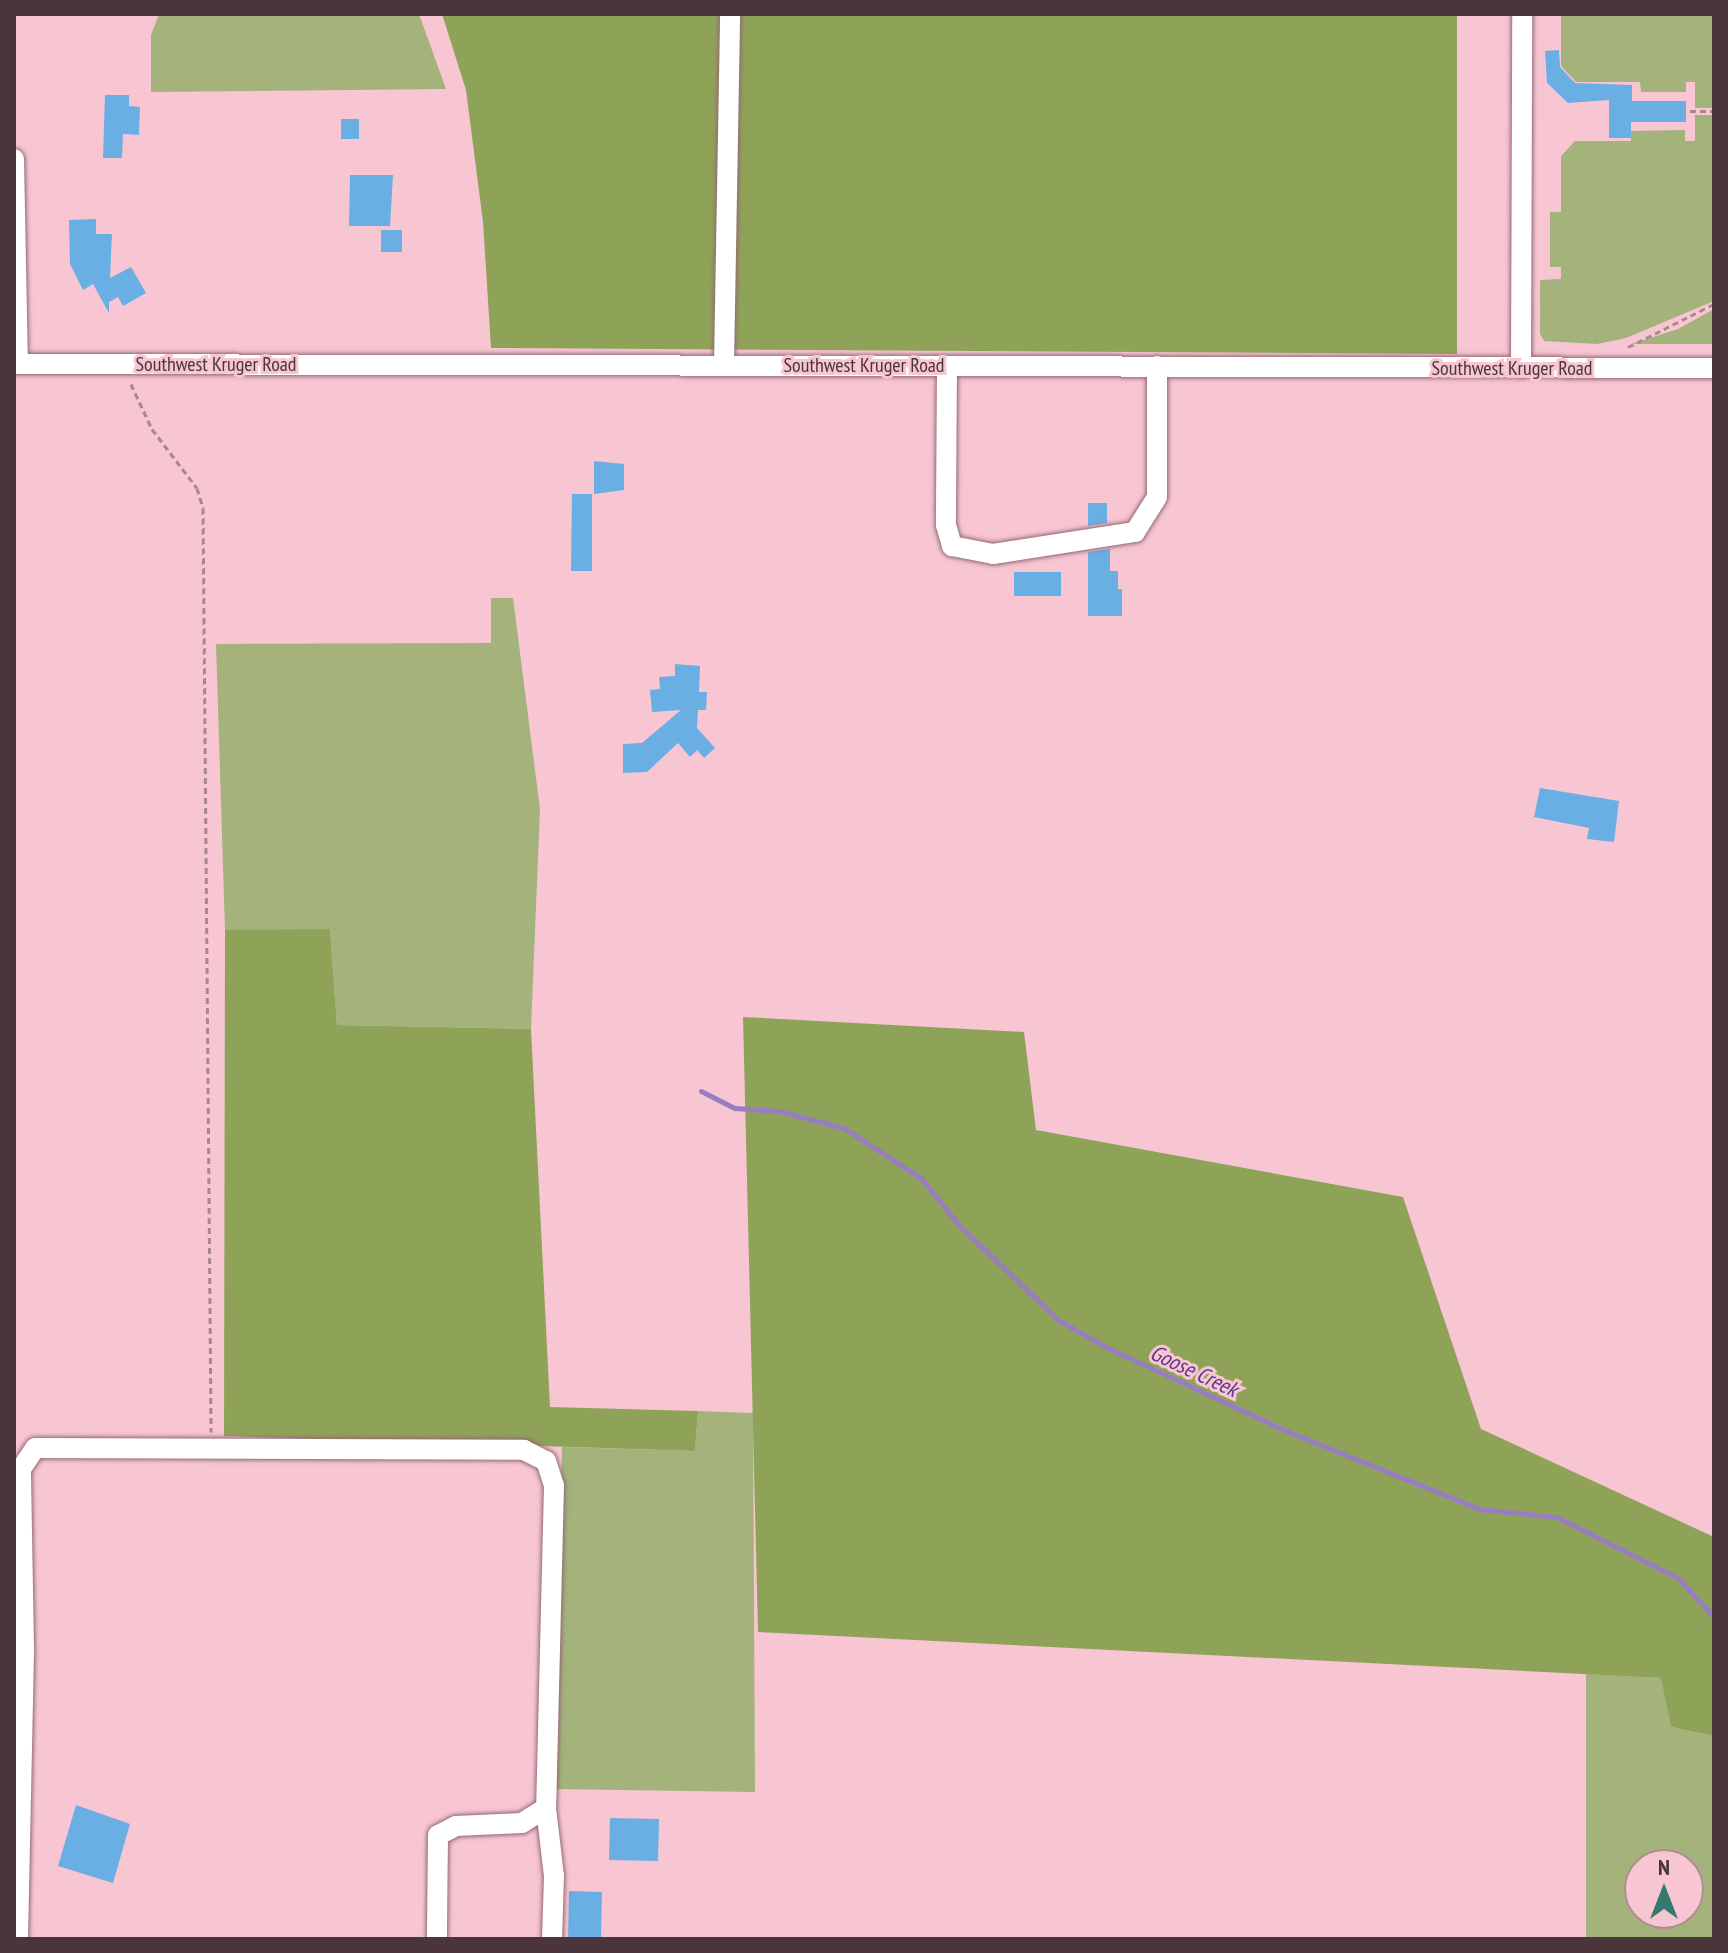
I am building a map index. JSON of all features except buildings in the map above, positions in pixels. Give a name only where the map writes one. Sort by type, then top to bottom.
[{"type":"street","points":[[724,365],[730,14]]},
{"type":"street","points":[[1521,368],[1522,14]]},
{"type":"street","points":[[14,159],[16,364]]},
{"type":"street","name":"Southwest Kruger Road","points":[[16,364],[1714,368]]},
{"type":"street","points":[[947,366],[946,525],[952,546],[993,554],[1135,532],[1157,497],[1157,366]]},
{"type":"street","points":[[18,1939],[24,1647],[21,1469],[24,1448],[209,1447],[524,1450],[546,1461],[554,1485],[546,1808],[554,1876],[552,1939]]},
{"type":"street","points":[[437,1939],[438,1835],[456,1826],[522,1823],[546,1808]]},
{"type":"path","points":[[1690,111],[1714,111]]},
{"type":"path","points":[[1625,349],[1714,304]]},
{"type":"path","points":[[128,364],[131,383],[152,429],[197,488],[203,508],[209,1447]]},
{"type":"green space","points":[[159,14],[419,14],[446,89],[151,92],[151,35]]},
{"type":"green space","points":[[442,14],[1457,14],[1457,354],[491,348],[483,222],[466,90]]},
{"type":"green space","points":[[1561,14],[1714,14],[1714,108],[1695,108],[1695,82],[1686,82],[1686,92],[1641,92],[1640,82],[1576,82],[1561,66]]},
{"type":"green space","points":[[1695,115],[1714,115],[1714,301],[1626,338],[1597,344],[1544,341],[1540,334],[1540,280],[1561,279],[1561,267],[1550,267],[1550,212],[1561,212],[1561,156],[1575,141],[1631,141],[1631,131],[1685,130],[1685,141],[1695,141]]},
{"type":"green space","points":[[1714,309],[1714,344],[1631,344],[1678,329]]},
{"type":"green space","points":[[491,598],[513,598],[540,809],[531,1029],[337,1025],[330,930],[225,930],[216,644],[491,643]]},
{"type":"green space","points":[[330,929],[337,1025],[531,1029],[550,1407],[698,1411],[695,1451],[224,1436],[225,930]]},
{"type":"green space","points":[[743,1017],[1024,1032],[1036,1130],[1403,1197],[1481,1429],[1714,1537],[1714,1736],[1671,1727],[1661,1678],[758,1632]]},
{"type":"green space","points":[[698,1411],[753,1413],[755,1792],[553,1789],[562,1447],[695,1451]]},
{"type":"green space","points":[[1586,1674],[1662,1678],[1671,1727],[1714,1736],[1714,1939],[1586,1939]]},
{"type":"waterway","name":"Goose Creek","points":[[701,1091],[735,1108],[779,1111],[844,1128],[922,1179],[958,1224],[1058,1320],[1108,1348],[1289,1432],[1480,1509],[1557,1517],[1678,1578],[1714,1617]]}]
